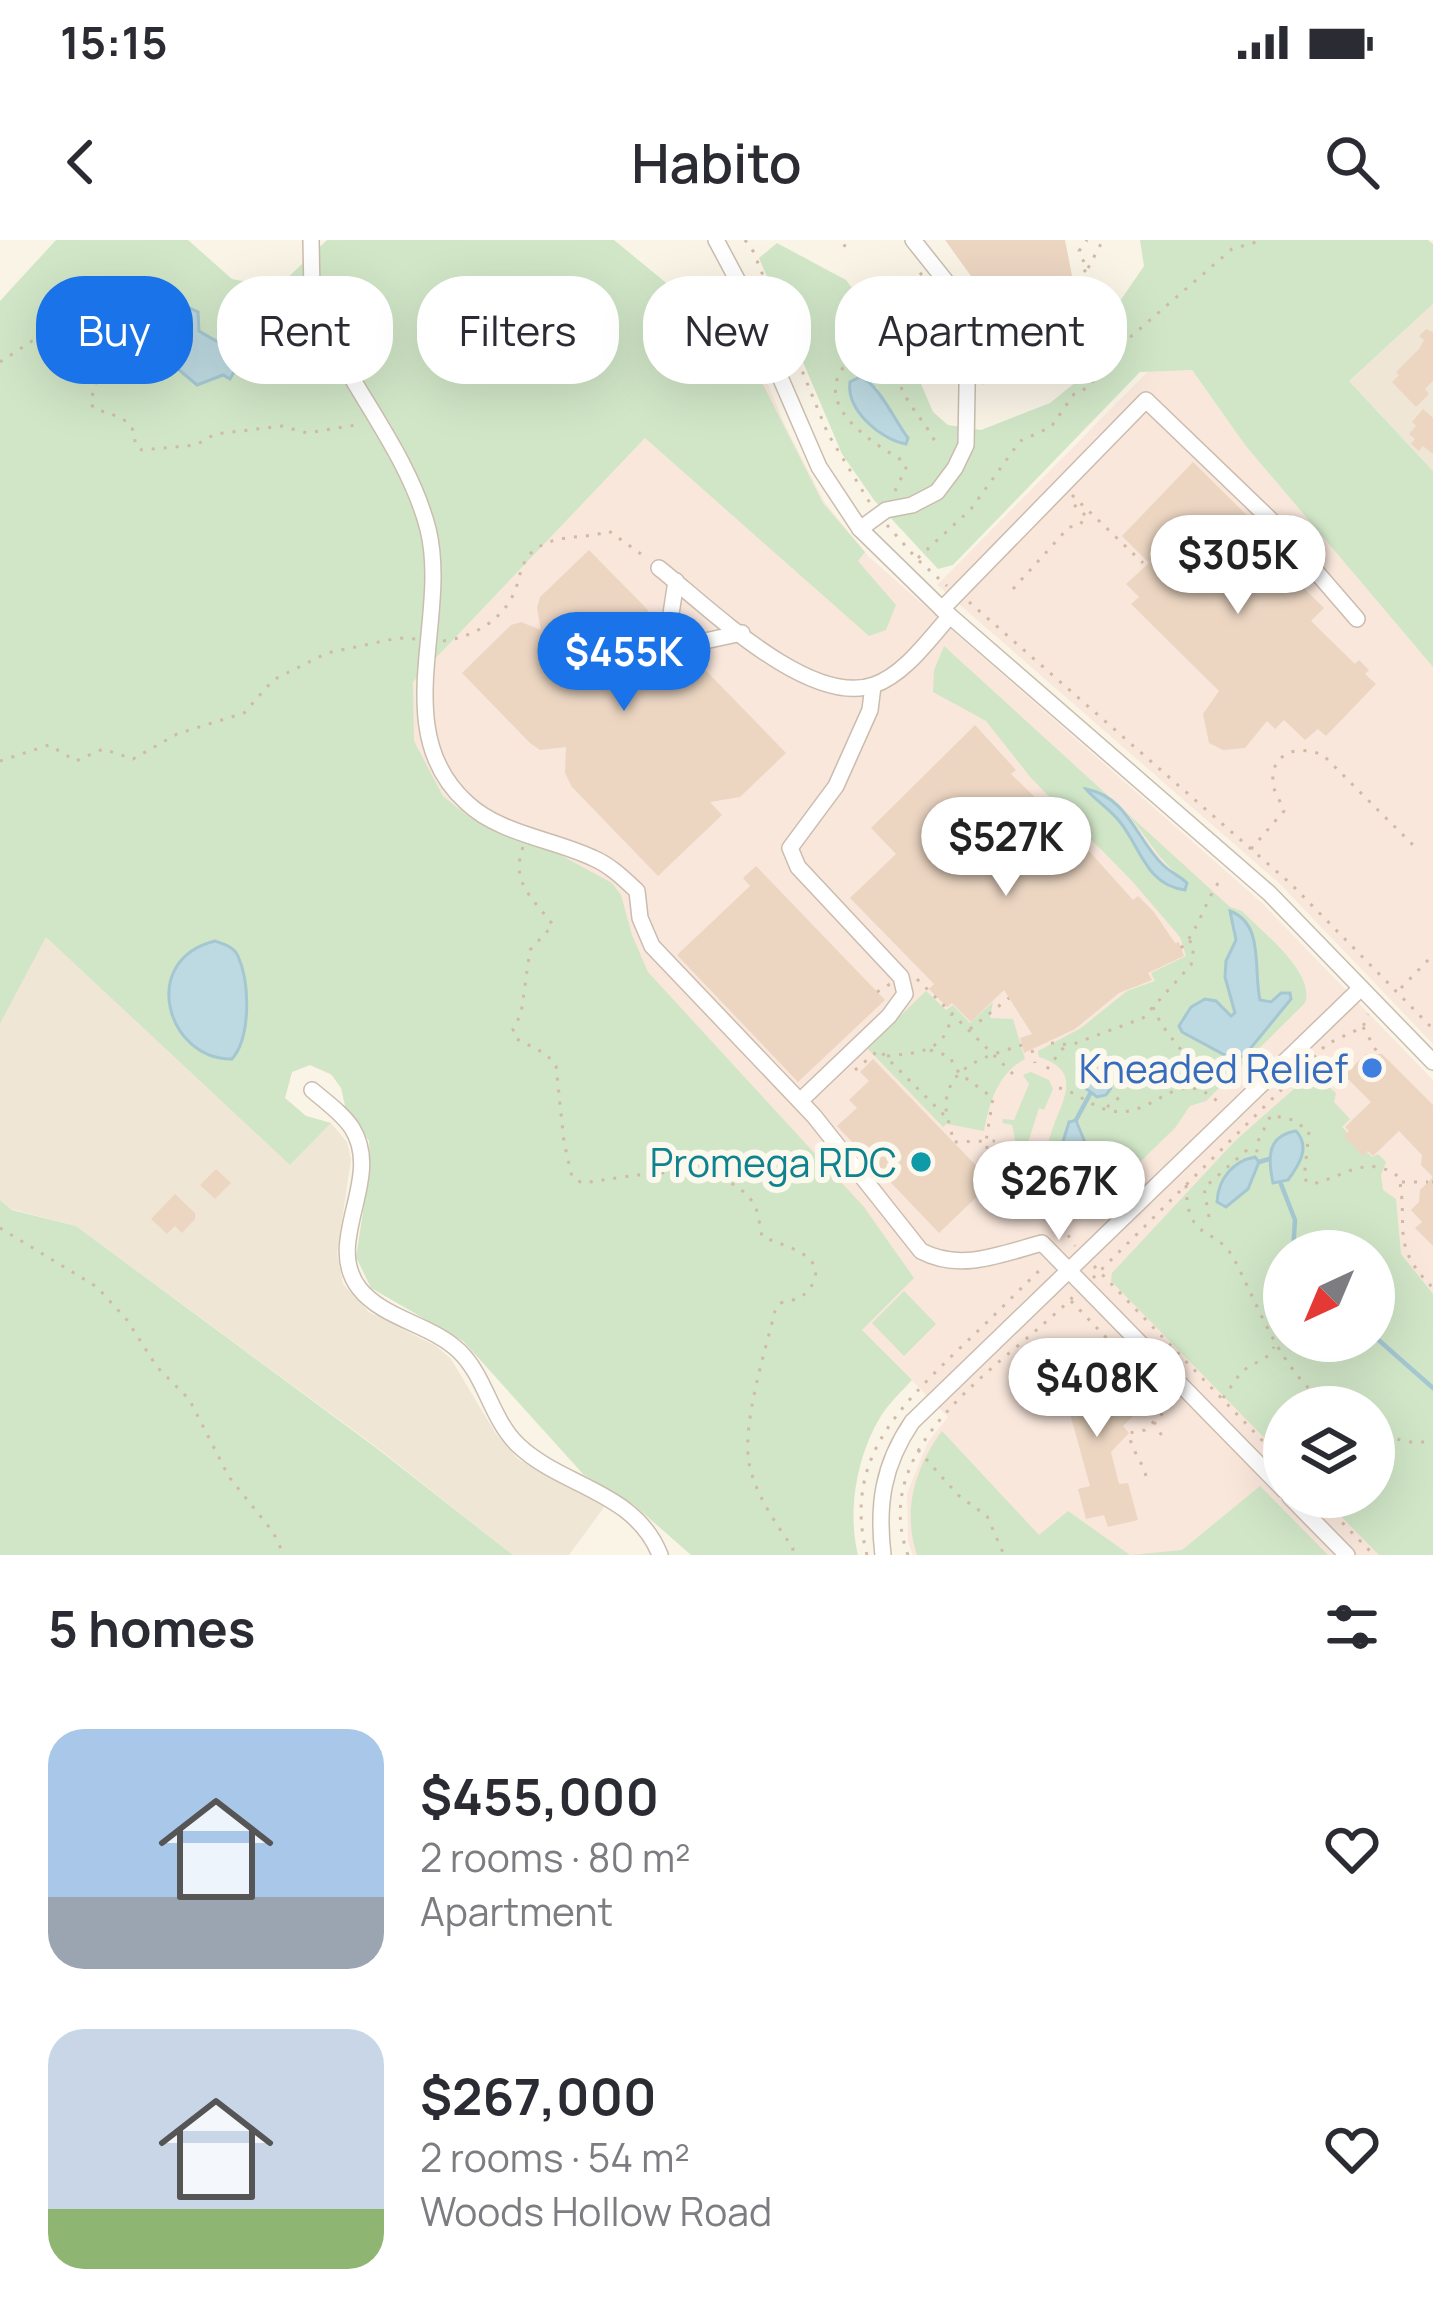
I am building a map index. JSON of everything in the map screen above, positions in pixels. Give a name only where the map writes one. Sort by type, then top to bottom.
[{"type":"street","points":[[311,240],[311,278],[320,316],[418,497],[429,535],[433,583],[425,707],[428,737],[437,764],[466,802],[527,834],[596,859],[637,891],[640,918],[652,946],[800,1102],[921,1251],[955,1263],[1042,1244],[1263,1469]]},
{"type":"street","points":[[716,240],[819,467],[860,529],[946,612],[1235,862],[1433,1062]]},
{"type":"street","points":[[860,529],[926,500],[944,486],[968,433],[968,332],[952,289],[914,240]]},
{"type":"street","points":[[659,568],[798,675],[843,688],[872,686],[904,665],[946,612],[1147,400],[1274,523],[1358,619]]},
{"type":"street","points":[[676,581],[669,627],[700,642],[742,633]]},
{"type":"street","points":[[800,1102],[905,994],[901,977],[798,867],[790,848],[836,786],[870,710],[872,686]]},
{"type":"street","points":[[884,1555],[881,1498],[885,1473],[896,1447],[934,1398],[1361,988]]},
{"type":"street","points":[[313,1090],[353,1130],[363,1159],[347,1257],[357,1286],[378,1304],[456,1348],[518,1445],[617,1503],[643,1525],[660,1555]]},
{"type":"street","points":[[1311,1518],[1347,1555]]},
{"type":"path","points":[[745,240],[828,434],[875,509]]},
{"type":"path","points":[[844,248],[847,240]]},
{"type":"path","points":[[1087,269],[1079,251],[1088,240]]},
{"type":"path","points":[[1079,276],[1103,240]]},
{"type":"path","points":[[916,560],[971,509],[1020,441],[1051,427],[1074,394],[1089,387],[1113,352],[1232,249],[1263,240]]},
{"type":"path","points":[[0,362],[32,340],[95,312],[105,335],[93,408],[130,422],[136,429],[135,445],[142,451],[196,445],[215,434],[282,426],[307,433],[375,420]]},
{"type":"path","points":[[937,446],[928,424],[908,404],[900,385],[874,364],[843,368],[835,378],[842,410],[854,427],[903,461],[906,468],[888,514],[916,560],[946,584]]},
{"type":"path","points":[[1013,590],[1069,527],[1087,517],[1067,498],[1071,494],[1143,563]]},
{"type":"path","points":[[0,761],[49,745],[76,761],[103,749],[133,759],[177,734],[244,713],[273,680],[326,653],[398,638],[463,638],[487,626],[515,592],[525,560],[559,538],[587,540],[609,531],[659,568]]},
{"type":"path","points":[[971,604],[1323,914],[1433,1029]]},
{"type":"path","points":[[1250,850],[1284,811],[1272,780],[1275,767],[1290,752],[1304,748],[1324,756],[1418,850]]},
{"type":"path","points":[[527,834],[518,861],[519,881],[553,926],[530,950],[521,1014],[513,1029],[515,1038],[546,1054],[556,1066],[572,1177],[582,1183],[689,1171],[736,1185],[756,1204],[763,1236],[807,1256],[816,1267],[808,1291],[798,1300],[780,1303],[775,1311],[752,1406],[749,1462],[776,1529],[794,1548],[792,1555]]},
{"type":"path","points":[[1181,948],[1221,879]]},
{"type":"path","points":[[1051,1042],[1065,1045],[1143,1018],[1191,965],[1194,946],[1189,940]]},
{"type":"path","points":[[1383,999],[1433,955]]},
{"type":"path","points":[[877,992],[909,972],[1014,1075]]},
{"type":"path","points":[[969,1031],[1009,998]]},
{"type":"path","points":[[1153,1007],[1164,1034],[1190,1058],[1203,1089],[1218,1102]]},
{"type":"path","points":[[1370,1012],[1363,1027],[1378,1054]]},
{"type":"path","points":[[929,1050],[951,1025],[952,1014]]},
{"type":"path","points":[[1263,1442],[1100,1272],[1327,1044],[1363,1027]]},
{"type":"path","points":[[937,1045],[954,1061],[958,1073],[993,1098],[987,1162],[994,1178],[1035,1213]]},
{"type":"path","points":[[995,1141],[953,1142],[946,1102],[958,1073],[1022,1045]]},
{"type":"path","points":[[1047,1069],[1065,1045]]},
{"type":"path","points":[[845,1059],[857,1071],[879,1050],[948,1119]]},
{"type":"path","points":[[1032,1050],[1035,1064]]},
{"type":"path","points":[[885,1056],[943,1052]]},
{"type":"path","points":[[1059,1088],[1113,1112],[1133,1109],[1179,1089],[1203,1089]]},
{"type":"path","points":[[1106,1108],[1121,1096]]},
{"type":"path","points":[[1265,1107],[1310,1131],[1304,1179],[1312,1184],[1363,1166],[1389,1170],[1400,1182],[1402,1244],[1433,1288]]},
{"type":"path","points":[[1204,1188],[1248,1149],[1257,1151],[1271,1114]]},
{"type":"path","points":[[1195,1174],[1204,1188],[1209,1217]]},
{"type":"path","points":[[1400,1182],[1431,1182]]},
{"type":"path","points":[[1186,1183],[1190,1216],[1198,1230],[1231,1252],[1263,1320]]},
{"type":"path","points":[[1055,1215],[1070,1240]]},
{"type":"path","points":[[0,1228],[97,1287],[127,1320],[157,1367],[189,1400],[229,1477],[273,1532],[284,1555]]},
{"type":"path","points":[[908,1555],[900,1519],[901,1496],[916,1449],[964,1396],[1070,1300],[1172,1405],[1145,1430],[1129,1432],[1130,1449],[1145,1468],[1147,1482]]},
{"type":"path","points":[[1222,1400],[1242,1371],[1263,1359]]},
{"type":"path","points":[[1286,1362],[1308,1386]]},
{"type":"path","points":[[1154,1422],[1162,1436]]},
{"type":"path","points":[[1395,1439],[1433,1442]]},
{"type":"path","points":[[916,1449],[958,1495],[987,1516],[1004,1555]]},
{"type":"path","points":[[1338,1518],[1374,1555]]},
{"type":"shaded area","points":[[1433,304],[1433,471],[1349,381]]},
{"type":"shaded area","points":[[1174,345],[1245,445],[1433,667],[1433,1044],[1279,883],[937,585]]},
{"type":"shaded area","points":[[682,384],[768,384],[824,501],[868,556],[1261,902],[1433,1080],[1433,1555],[913,1555],[908,1542],[907,1493],[928,1442],[948,1417],[862,1330],[310,1065],[292,1072],[285,1098],[306,1116],[331,1123],[290,1165],[112,999],[645,438]]},
{"type":"shaded area","points":[[46,936],[291,1164],[331,1123],[347,1142],[351,1160],[337,1253],[343,1284],[369,1312],[436,1346],[451,1359],[496,1434],[518,1459],[605,1506],[569,1555],[513,1555],[375,1446],[76,1226],[11,1209],[0,1200],[0,1024]]},
{"type":"green space","points":[[56,240],[188,240],[229,276],[217,276],[217,342],[193,331],[193,276],[36,276],[36,384],[193,384],[193,351],[217,352],[217,384],[393,384],[393,276],[290,276],[327,240],[614,240],[658,276],[643,276],[643,384],[763,384],[823,503],[865,552],[858,561],[896,605],[886,630],[869,636],[645,438],[413,682],[414,741],[443,796],[470,818],[513,839],[553,851],[612,883],[621,895],[648,972],[864,1207],[914,1278],[862,1330],[912,1380],[881,1416],[860,1466],[854,1502],[858,1555],[691,1555],[634,1505],[583,1474],[463,1341],[371,1288],[356,1257],[370,1167],[369,1141],[346,1110],[341,1088],[331,1074],[310,1065],[292,1072],[285,1098],[306,1116],[331,1123],[290,1165],[46,937],[0,1024],[0,301]]},
{"type":"green space","points":[[1140,240],[1428,240],[1433,244],[1433,304],[1349,381],[1433,471],[1433,667],[1245,445],[1192,370],[1140,372],[953,565],[938,569],[874,500],[842,454],[811,381],[811,276],[767,276],[759,258],[777,243],[839,276],[835,384],[921,384],[933,412],[948,425],[981,430],[1050,403],[1073,384],[1127,384],[1127,291],[1144,266]],"holes":[[[877,387],[884,407],[908,438],[885,438],[853,401]]]},
{"type":"green space","points":[[944,646],[1230,907],[1242,911],[1303,979],[1305,1003],[1206,1101],[1190,1106],[1175,1128],[1111,1190],[1102,1192],[1072,1173],[1051,1174],[1049,1139],[1066,1091],[1065,1078],[1038,1051],[1081,1028],[1127,991],[1155,981],[1151,973],[1186,956],[1180,937],[1031,778],[986,721],[933,692],[934,670]],"holes":[[[1086,789],[1116,803],[1184,879],[1158,878],[1145,866],[1125,827]],[[1236,940],[1257,947],[1254,974],[1259,1000],[1271,1002],[1222,1052],[1179,1026],[1191,1007],[1232,1017],[1236,1013],[1226,961]],[[1069,1122],[1079,1122],[1090,1155],[1070,1163],[1061,1148]]]},
{"type":"green space","points":[[926,991],[946,1010],[953,1005],[970,1023],[993,1002],[990,1018],[1013,1019],[1025,1059],[1001,1081],[984,1131],[943,1127],[867,1048]]},
{"type":"green space","points":[[1031,1072],[1049,1080],[1053,1089],[1044,1110],[1039,1108],[1026,1149],[1032,1150],[1035,1173],[1027,1179],[1010,1166],[1019,1158],[1012,1125],[1002,1123],[1003,1119],[1014,1120],[1029,1084],[1023,1075]]},
{"type":"green space","points":[[1303,1081],[1316,1086],[1322,1081],[1336,1093],[1334,1102],[1350,1119],[1342,1127],[1372,1157],[1378,1154],[1386,1162],[1383,1190],[1396,1199],[1401,1254],[1433,1294],[1433,1555],[1379,1555],[1343,1518],[1395,1518],[1395,1386],[1263,1386],[1263,1437],[1111,1281],[1112,1273],[1235,1141]]},
{"type":"green space","points":[[0,1200],[12,1210],[76,1226],[513,1555],[0,1555]]},
{"type":"green space","points":[[904,1291],[936,1324],[904,1356],[872,1323]]},
{"type":"green space","points":[[942,1431],[1039,1535],[1068,1511],[1130,1555],[917,1555],[911,1522],[914,1490]]},
{"type":"green space","points":[[1260,1486],[1263,1518],[1292,1518],[1328,1555],[1131,1555],[1182,1550]]},
{"type":"water","points":[[193,310],[198,312],[199,331],[217,342],[217,377],[197,385],[193,382]]},
{"type":"water","points":[[850,384],[870,384],[908,438],[906,444],[876,430],[859,413]]},
{"type":"water","points":[[1086,789],[1122,810],[1154,855],[1187,883],[1185,890],[1153,873],[1120,822]]},
{"type":"water","points":[[1230,911],[1241,917],[1253,937],[1260,1000],[1271,1002],[1281,993],[1290,993],[1291,999],[1245,1055],[1234,1060],[1179,1026],[1191,1007],[1205,999],[1216,1001],[1231,1016],[1235,1013],[1225,977],[1226,961],[1236,940]]},
{"type":"water","points":[[215,941],[236,953],[245,980],[243,1037],[232,1059],[209,1055],[191,1044],[170,1008],[169,987],[176,968],[191,952]]},
{"type":"water","points":[[1084,1064],[1094,1078],[1109,1082],[1106,1095],[1097,1097],[1080,1084],[1077,1067]]},
{"type":"water","points":[[1076,1120],[1090,1155],[1070,1163],[1061,1148],[1069,1122]]},
{"type":"water","points":[[1296,1131],[1303,1143],[1299,1162],[1288,1180],[1273,1183],[1270,1157],[1274,1143]]},
{"type":"water","points":[[1255,1157],[1259,1162],[1248,1189],[1226,1207],[1217,1202],[1228,1172]]},
{"type":"building","points":[[945,240],[1065,240],[1072,276],[971,276]]},
{"type":"building","points":[[1426,329],[1433,332],[1433,381],[1425,389],[1429,394],[1416,407],[1392,382],[1419,349],[1424,340],[1419,336]]},
{"type":"building","points":[[1423,409],[1433,418],[1433,454],[1411,444],[1415,439],[1409,434],[1416,426],[1412,422]]},
{"type":"building","points":[[1193,462],[1268,536],[1259,544],[1324,608],[1311,621],[1355,664],[1359,660],[1376,684],[1326,736],[1318,729],[1305,740],[1284,720],[1275,729],[1267,721],[1245,748],[1223,750],[1209,743],[1203,714],[1219,691],[1131,604],[1139,597],[1126,584],[1149,563],[1122,536]]},
{"type":"building","points":[[589,550],[647,609],[653,619],[655,648],[679,647],[688,652],[786,753],[740,797],[710,802],[722,815],[658,876],[572,787],[565,773],[566,747],[540,750],[530,743],[462,673],[511,625],[521,622],[541,630],[540,597]]},
{"type":"building","points":[[975,725],[1016,770],[1011,774],[1133,900],[1138,896],[1154,912],[1175,943],[1179,942],[1184,956],[1148,973],[1152,980],[1119,993],[1075,1029],[1024,1053],[1020,1038],[1032,1034],[1004,990],[971,1022],[929,989],[934,984],[850,898],[896,854],[871,828]]},
{"type":"building","points":[[756,866],[885,1000],[798,1082],[677,955],[750,886],[743,878]]},
{"type":"building","points":[[1366,1054],[1382,1054],[1433,1105],[1433,1177],[1421,1165],[1422,1155],[1399,1131],[1373,1156],[1368,1151],[1363,1156],[1344,1136],[1349,1131],[1345,1127],[1371,1102],[1344,1075]]},
{"type":"building","name":"Promega RDC","points":[[873,1059],[992,1182],[939,1233],[837,1126],[857,1108],[849,1100],[869,1081],[860,1072]]},
{"type":"building","points":[[216,1169],[231,1183],[215,1199],[200,1185]]},
{"type":"building","points":[[1433,1177],[1433,1246],[1415,1228],[1422,1222],[1411,1210],[1419,1202],[1420,1190]]},
{"type":"building","points":[[175,1194],[195,1213],[195,1219],[182,1233],[175,1226],[167,1234],[151,1219]]},
{"type":"building","points":[[1057,1362],[1070,1374],[1081,1364],[1096,1372],[1137,1412],[1123,1426],[1129,1433],[1111,1452],[1119,1484],[1128,1483],[1138,1520],[1108,1527],[1104,1515],[1086,1519],[1078,1489],[1090,1486],[1066,1399],[1059,1406],[1047,1395],[1058,1384],[1047,1372]]},
{"type":"waterway","points":[[1076,1120],[1090,1094]]},
{"type":"waterway","points":[[1259,1162],[1269,1159]]},
{"type":"waterway","points":[[1281,1184],[1294,1230]]},
{"type":"waterway","points":[[1395,1355],[1433,1388]]},
{"type":"place","name":"Kneaded Relief","points":[[1372,1068]]},
{"type":"place","name":"Promega RDC","points":[[921,1162]]}]
